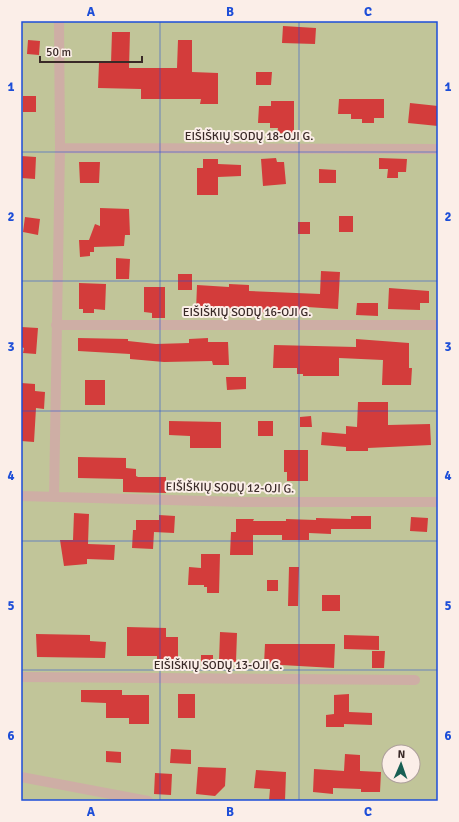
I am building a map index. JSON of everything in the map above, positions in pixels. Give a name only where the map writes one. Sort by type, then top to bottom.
[{"type":"street","points":[[54,496],[60,148],[59,21]]},
{"type":"street","name":"EIŠIŠKIŲ SODŲ 18-OJI G.","points":[[60,148],[438,149]]},
{"type":"street","name":"EIŠIŠKIŲ SODŲ 16-OJI G.","points":[[56,325],[438,325]]},
{"type":"street","name":"EIŠIŠKIŲ SODŲ 12-OJI G.","points":[[21,496],[242,502],[438,502]]},
{"type":"street","name":"EIŠIŠKIŲ SODŲ 13-OJI G.","points":[[21,677],[415,680]]},
{"type":"street","points":[[21,777],[148,801]]},
{"type":"green space","points":[[21,21],[438,21],[438,801],[21,801]]},
{"type":"building","points":[[283,26],[316,28],[315,44],[282,43]]},
{"type":"building","points":[[112,32],[130,32],[129,68],[177,68],[178,40],[192,40],[192,72],[218,73],[218,104],[200,104],[201,99],[141,99],[141,89],[98,88],[99,63],[111,63]]},
{"type":"building","points":[[28,40],[40,41],[39,55],[27,54]]},
{"type":"building","points":[[256,72],[272,72],[271,85],[256,85]]},
{"type":"building","points":[[23,96],[36,96],[36,112],[23,112]]},
{"type":"building","points":[[339,99],[384,99],[384,118],[374,118],[374,123],[362,123],[362,119],[351,119],[351,114],[338,114]]},
{"type":"building","points":[[271,101],[294,101],[294,134],[277,133],[278,128],[270,128],[270,123],[258,123],[259,106],[271,106]]},
{"type":"building","points":[[410,103],[438,106],[438,126],[408,123]]},
{"type":"building","points":[[21,156],[36,157],[35,179],[21,178]]},
{"type":"building","points":[[276,158],[277,162],[284,162],[286,184],[263,186],[261,159]]},
{"type":"building","points":[[379,158],[407,159],[406,172],[398,172],[398,178],[387,178],[388,169],[379,169]]},
{"type":"building","points":[[203,159],[218,159],[218,164],[241,165],[241,176],[218,177],[218,195],[197,195],[197,168],[203,168]]},
{"type":"building","points":[[79,162],[100,162],[99,183],[80,183]]},
{"type":"building","points":[[319,169],[336,170],[336,183],[319,183]]},
{"type":"building","points":[[100,208],[129,209],[130,235],[125,235],[124,246],[94,247],[94,252],[90,252],[90,256],[80,257],[79,240],[89,240],[95,224],[100,226]]},
{"type":"building","points":[[339,216],[353,216],[353,232],[339,232]]},
{"type":"building","points":[[25,217],[40,219],[38,235],[23,232]]},
{"type":"building","points":[[298,222],[310,222],[310,234],[298,234]]},
{"type":"building","points":[[116,258],[130,259],[129,279],[116,279]]},
{"type":"building","points":[[321,271],[340,272],[338,309],[307,307],[307,315],[217,308],[217,312],[196,311],[197,285],[229,287],[229,284],[249,285],[249,291],[320,294]]},
{"type":"building","points":[[178,274],[192,274],[192,290],[178,290]]},
{"type":"building","points":[[79,283],[106,284],[105,310],[94,309],[94,313],[83,313],[83,309],[79,309]]},
{"type":"building","points":[[144,287],[165,287],[165,318],[152,318],[152,313],[144,312]]},
{"type":"building","points":[[389,288],[429,291],[429,303],[420,303],[420,310],[388,309]]},
{"type":"building","points":[[357,303],[378,303],[378,316],[356,315]]},
{"type":"building","points":[[21,327],[38,328],[36,354],[23,353],[24,348],[21,347]]},
{"type":"building","points":[[78,338],[128,339],[128,341],[156,344],[189,343],[189,339],[208,338],[208,342],[228,342],[229,365],[213,365],[212,361],[164,362],[130,359],[130,354],[78,351]]},
{"type":"building","points":[[356,339],[409,343],[409,368],[412,368],[411,385],[382,385],[383,360],[339,358],[339,376],[303,376],[303,374],[297,374],[297,368],[273,368],[274,345],[356,347]]},
{"type":"building","points":[[226,377],[246,377],[246,389],[227,390]]},
{"type":"building","points":[[85,380],[105,380],[105,405],[85,405]]},
{"type":"building","points":[[21,383],[35,384],[35,391],[45,392],[44,409],[36,408],[34,442],[21,441]]},
{"type":"building","points":[[358,402],[388,402],[388,425],[430,424],[431,445],[368,448],[368,451],[346,451],[346,447],[321,445],[322,432],[346,434],[346,426],[357,427]]},
{"type":"building","points":[[311,416],[312,427],[300,427],[300,417]]},
{"type":"building","points":[[169,421],[221,422],[221,448],[190,448],[190,436],[169,435]]},
{"type":"building","points":[[258,421],[273,421],[273,436],[258,436]]},
{"type":"building","points":[[284,450],[308,450],[308,481],[287,481],[287,472],[284,472]]},
{"type":"building","points":[[78,457],[126,458],[126,468],[136,469],[136,476],[138,477],[166,477],[166,493],[123,492],[123,479],[78,478]]},
{"type":"building","points":[[74,513],[89,514],[88,544],[115,545],[114,560],[87,559],[87,564],[64,566],[60,540],[73,540]]},
{"type":"building","points":[[159,515],[175,516],[174,533],[154,532],[153,549],[132,548],[133,530],[136,530],[136,520],[159,520]]},
{"type":"building","points":[[351,516],[371,516],[371,529],[331,529],[331,534],[309,533],[309,540],[282,540],[282,535],[253,535],[253,555],[230,555],[231,532],[236,532],[236,519],[254,519],[253,521],[286,521],[286,519],[316,520],[316,518],[351,519]]},
{"type":"building","points":[[411,517],[428,518],[427,532],[410,531]]},
{"type":"building","points":[[201,554],[220,554],[219,593],[207,593],[207,587],[204,587],[204,585],[188,585],[189,567],[201,568]]},
{"type":"building","points":[[289,567],[299,567],[298,606],[288,606]]},
{"type":"building","points":[[267,580],[278,580],[278,591],[267,591]]},
{"type":"building","points":[[322,595],[340,595],[340,611],[322,611]]},
{"type":"building","points":[[127,627],[166,628],[166,637],[178,637],[178,664],[157,663],[157,656],[127,656]]},
{"type":"building","points":[[220,632],[237,633],[236,662],[219,661]]},
{"type":"building","points":[[36,634],[90,635],[90,641],[106,642],[105,658],[37,657]]},
{"type":"building","points":[[344,635],[379,636],[379,650],[344,649]]},
{"type":"building","points":[[265,644],[335,644],[334,668],[264,664]]},
{"type":"building","points":[[372,651],[385,651],[384,668],[372,668]]},
{"type":"building","points":[[201,655],[213,655],[213,666],[201,665]]},
{"type":"building","points":[[81,690],[122,690],[122,695],[149,695],[149,724],[129,724],[129,718],[106,718],[106,703],[81,702]]},
{"type":"building","points":[[178,694],[195,694],[195,718],[178,718]]},
{"type":"building","points":[[349,694],[349,712],[372,713],[372,725],[344,724],[344,727],[326,727],[326,715],[334,714],[334,695]]},
{"type":"building","points":[[171,749],[191,750],[191,764],[170,763]]},
{"type":"building","points":[[106,751],[121,752],[121,763],[106,762]]},
{"type":"building","points":[[345,754],[360,755],[360,771],[381,772],[380,792],[361,792],[361,789],[333,788],[333,794],[313,792],[314,769],[344,771]]},
{"type":"building","points":[[198,767],[226,768],[225,786],[215,796],[196,794]]},
{"type":"building","points":[[256,770],[286,772],[285,801],[269,801],[270,789],[254,788]]},
{"type":"building","points":[[155,773],[172,774],[171,795],[154,794]]}]
